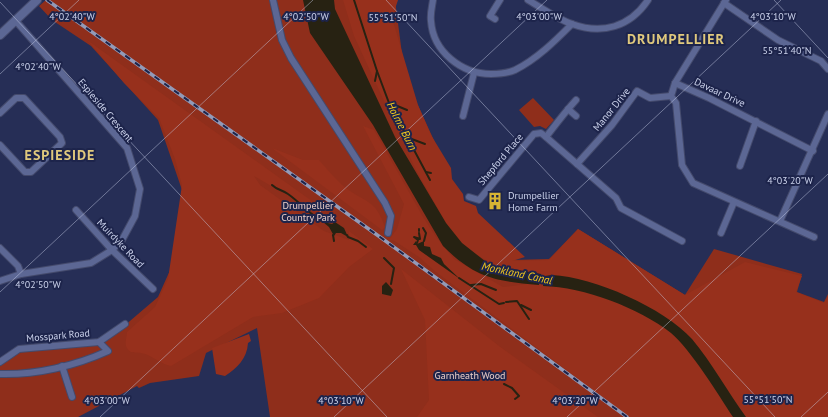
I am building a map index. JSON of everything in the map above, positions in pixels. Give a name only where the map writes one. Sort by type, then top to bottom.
[{"type":"street","points":[[273,0],[282,40],[291,58],[385,203],[391,216],[388,233]]},
{"type":"street","points":[[433,0],[431,22],[437,43],[444,53],[454,62],[474,72],[500,74],[514,70],[543,51],[572,24]]},
{"type":"street","points":[[490,16],[500,0]]},
{"type":"street","points":[[528,0],[572,24],[603,28],[615,27],[629,20],[648,0]]},
{"type":"street","points":[[0,35],[35,2]]},
{"type":"street","points":[[814,237],[693,183],[682,165],[676,103],[671,96],[675,83],[725,2],[778,40],[821,61],[828,69]]},
{"type":"street","name":"Espieside Crescent","points":[[0,280],[21,274],[91,263],[112,250],[122,240],[135,216],[140,189],[127,148],[15,20]]},
{"type":"street","points":[[463,116],[474,72]]},
{"type":"street","name":"Davaar Drive","points":[[675,83],[756,121],[813,151]]},
{"type":"street","name":"Manor Drive","points":[[577,164],[612,125],[637,91],[650,98],[671,96]]},
{"type":"street","points":[[0,113],[16,98],[24,98],[60,137],[62,143],[31,172],[25,172],[0,145]]},
{"type":"street","points":[[576,100],[563,113],[546,137],[616,198],[621,208],[682,241]]},
{"type":"street","points":[[568,109],[576,116]]},
{"type":"street","points":[[780,221],[813,151],[824,119],[828,114]]},
{"type":"street","points":[[740,166],[756,121]]},
{"type":"street","name":"Shepford Place","points":[[469,197],[479,200],[534,134],[541,133],[546,137]]},
{"type":"street","points":[[721,233],[734,202]]},
{"type":"street","name":"Muirdyke Road","points":[[76,210],[112,250],[153,289]]},
{"type":"street","points":[[0,248],[18,266],[21,274]]},
{"type":"street","name":"Mosspark Road","points":[[0,362],[19,349],[98,342],[125,324]]},
{"type":"street","name":"Mosspark Road","points":[[0,374],[32,373],[62,366],[108,351],[98,342]]},
{"type":"street","points":[[62,366],[72,397]]},
{"type":"green space","name":"Drumpellier Country Park","points":[[46,0],[395,0],[405,77],[448,171],[433,187],[510,260],[549,259],[578,229],[685,295],[714,249],[802,274],[797,292],[824,302],[828,294],[828,417],[270,417],[257,328],[206,353],[199,376],[150,383],[139,388],[137,386],[78,417],[0,417],[0,363],[17,352],[110,338],[158,297],[176,257],[182,190],[158,120],[91,46],[52,20],[39,6]]},
{"type":"green space","points":[[343,0],[398,0],[392,18],[418,105],[431,135],[451,168],[452,179],[463,194],[464,201],[476,206],[478,213],[525,257],[512,261],[549,260],[578,229],[685,295],[745,262],[802,276],[796,292],[824,303],[828,296],[828,417],[629,417],[436,272],[419,257],[393,240],[389,240],[397,229],[404,204],[363,126],[374,130],[423,217],[436,237],[454,259],[503,287],[527,284],[458,244],[416,170],[354,36]]},
{"type":"green space","points":[[87,40],[323,209],[316,212],[254,176],[260,185],[324,231],[349,240],[349,231],[373,249],[349,267],[319,298],[282,313],[253,317],[171,366],[145,354],[130,351],[126,345],[127,332],[155,307],[168,279],[182,185],[175,159],[159,118],[124,83]]},
{"type":"green space","points":[[533,98],[554,120],[546,129],[540,126],[534,127],[519,110]]},
{"type":"green space","points":[[272,148],[303,160],[319,160],[341,184],[372,204],[379,213],[385,227],[382,230]]},
{"type":"green space","name":"Garnheath Wood","points":[[401,269],[499,346],[598,417],[417,417],[429,400],[425,320]]},
{"type":"green space","points":[[249,334],[251,341],[248,343],[246,354],[241,362],[234,370],[225,376],[216,374],[212,348]]},
{"type":"water","points":[[303,0],[334,0],[335,9],[395,137],[446,223],[462,243],[490,265],[541,274],[539,285],[510,282],[486,276],[465,265],[443,246],[373,125],[310,33]]},
{"type":"water","points":[[323,222],[332,224],[335,222],[344,228],[348,237],[341,233],[336,233],[334,236],[329,227]]},
{"type":"water","points":[[416,241],[417,244],[424,241],[424,246],[430,247],[432,254],[441,258],[444,264],[460,279],[419,250],[416,245],[413,245]]},
{"type":"water","points":[[552,275],[588,281],[627,296],[664,316],[680,327],[699,348],[746,417],[733,417],[687,350],[671,333],[643,315],[610,300],[576,290],[543,286],[545,276]]},
{"type":"water","points":[[386,282],[393,290],[391,296],[382,294],[382,286]]},
{"type":"waterway","name":"Holme Burn","points":[[354,0],[377,71],[375,81]]},
{"type":"waterway","name":"Holme Burn","points":[[377,71],[389,103],[430,180]]},
{"type":"waterway","points":[[390,103],[407,110]]},
{"type":"waterway","points":[[409,138],[425,144]]},
{"type":"waterway","name":"Holme Burn","points":[[426,172],[431,173]]},
{"type":"waterway","points":[[272,185],[288,194],[323,222]]},
{"type":"waterway","points":[[284,209],[302,204]]},
{"type":"waterway","points":[[423,228],[426,233],[424,241]]},
{"type":"waterway","points":[[417,243],[418,240],[414,237],[420,239],[419,233]]},
{"type":"waterway","points":[[333,235],[334,241]]},
{"type":"waterway","points":[[347,235],[366,247]]},
{"type":"waterway","points":[[384,258],[394,268],[391,284]]},
{"type":"waterway","name":"Monkland Canal","points":[[532,277],[553,281]]},
{"type":"waterway","points":[[459,278],[499,304],[504,303]]},
{"type":"waterway","points":[[471,285],[481,284],[496,290]]},
{"type":"waterway","points":[[506,302],[517,301],[529,319]]},
{"type":"waterway","points":[[521,305],[531,310]]},
{"type":"waterway","points":[[504,384],[512,388],[519,396],[515,399]]},
{"type":"railway","points":[[47,0],[380,237],[627,417]]},
{"type":"place","name":"Drumpellier Home Farm","points":[[495,201]]},
{"type":"district","name":"DRUMPELLIER","points":[[676,39]]},
{"type":"district","name":"ESPIESIDE","points":[[60,155]]}]
